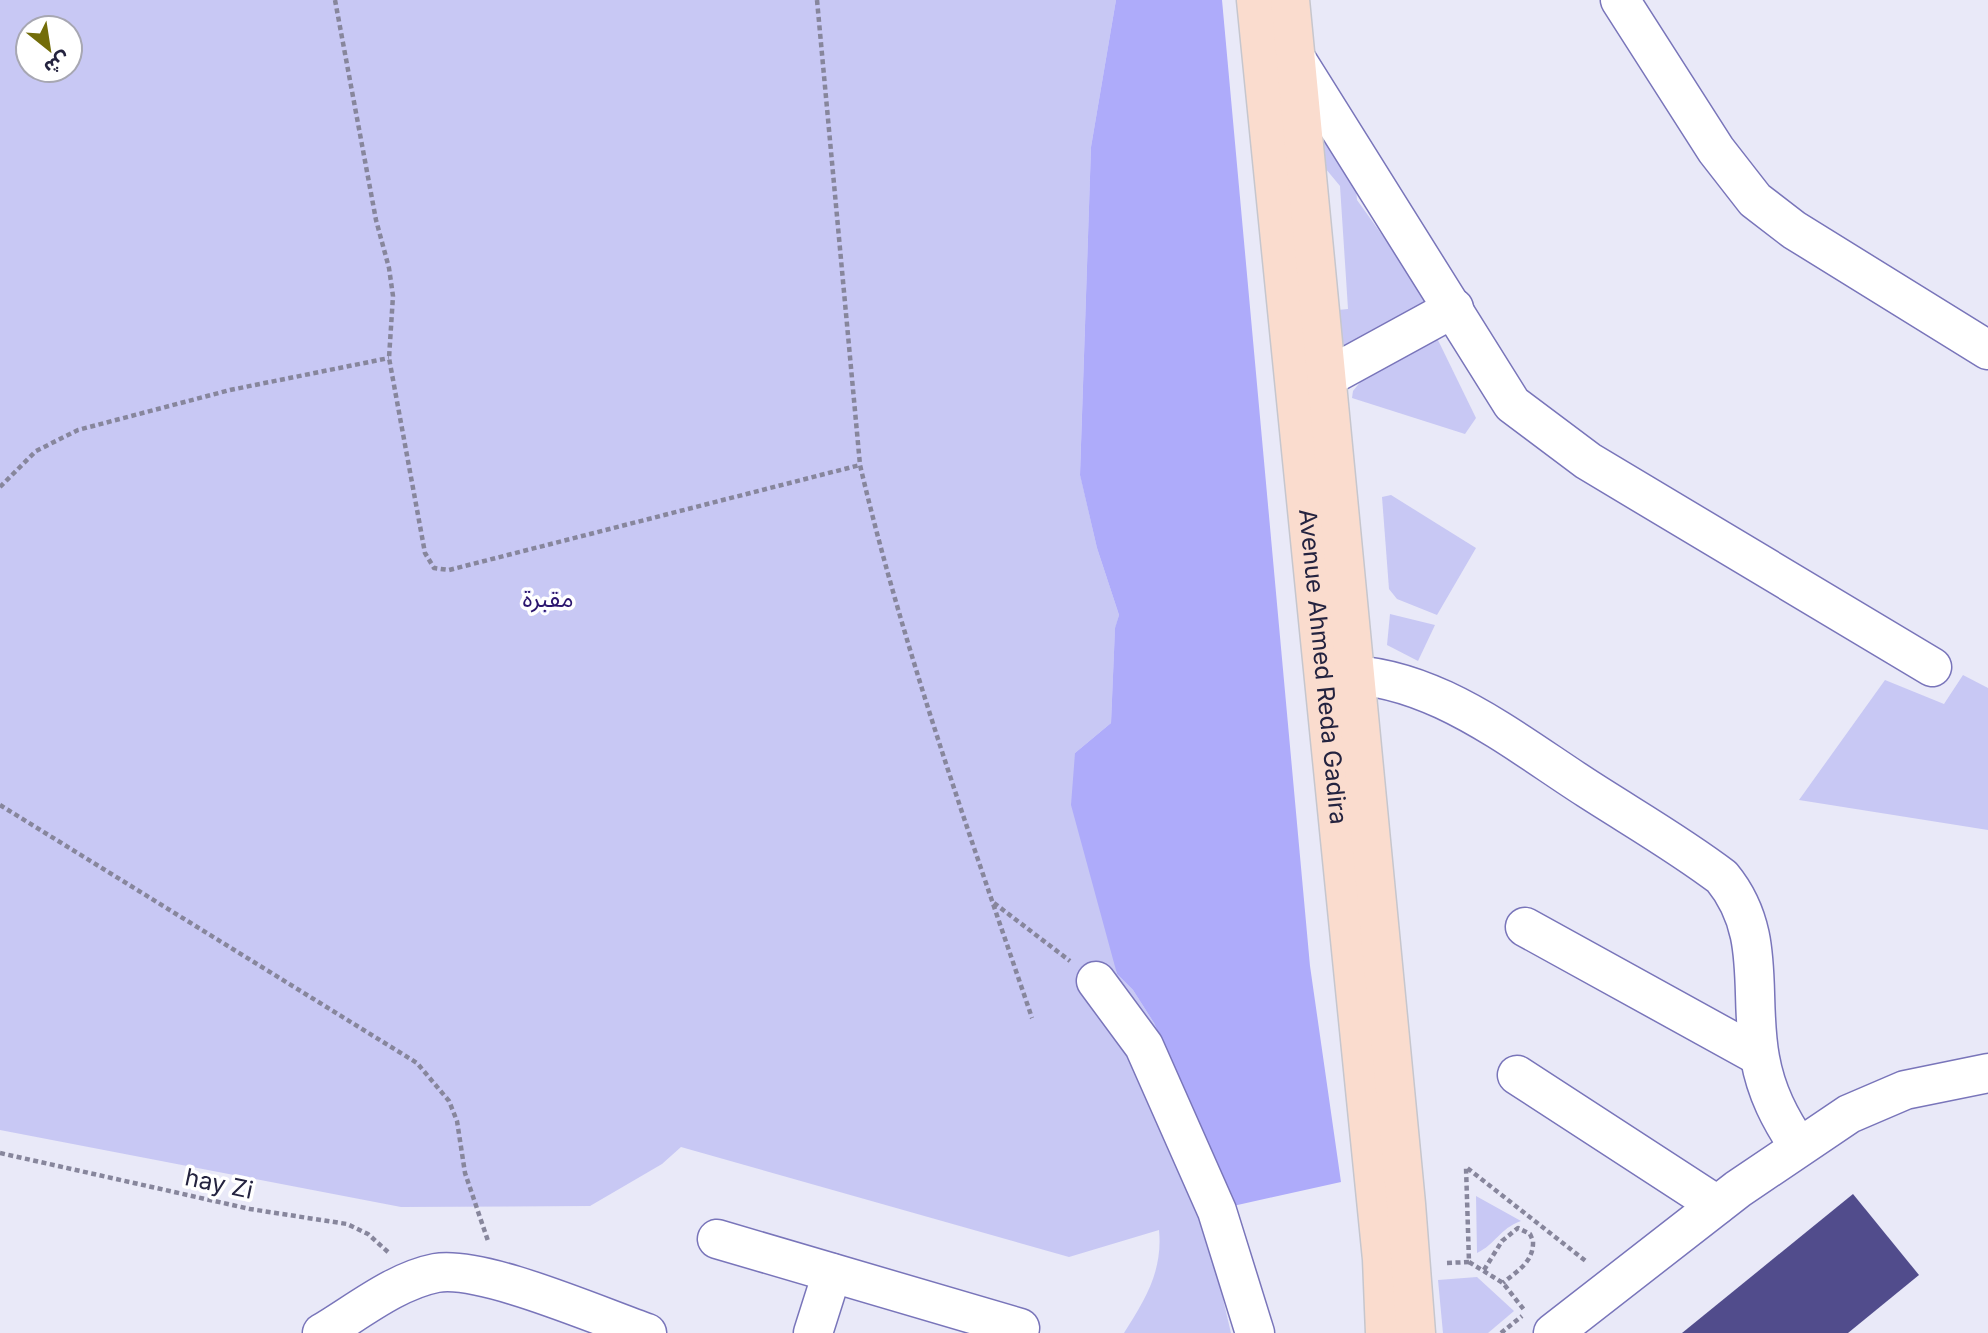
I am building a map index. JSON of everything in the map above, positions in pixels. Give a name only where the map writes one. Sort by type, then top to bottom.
[{"type":"main road","name":"Avenue Ahmed Reda Gadira","points":[[1256,0],[1406,1204],[1416,1333]]},
{"type":"main road","name":"Avenue Ahmed Reda Gadira","points":[[1290,0],[1293,54],[1326,378],[1339,674],[1382,1259],[1385,1333]]},
{"type":"street","points":[[1620,0],[1716,150],[1755,200],[1794,230],[1988,350]]},
{"type":"street","points":[[1293,54],[1512,404],[1588,461],[1932,667]]},
{"type":"street","points":[[1326,378],[1454,308]]},
{"type":"street","points":[[1339,674],[1408,685],[1464,711],[1722,877],[1736,894],[1750,928],[1759,1056],[1774,1107],[1799,1147]]},
{"type":"street","points":[[1525,927],[1759,1056]]},
{"type":"street","points":[[1096,981],[1144,1045],[1217,1211],[1255,1333]]},
{"type":"street","points":[[1539,1317],[1717,1205],[1849,1114],[1905,1090],[1988,1073]]},
{"type":"street","points":[[1517,1075],[1717,1205]]},
{"type":"street","points":[[717,1239],[1020,1328]]},
{"type":"street","points":[[321,1333],[410,1281],[435,1273],[480,1275],[584,1325],[647,1333]]},
{"type":"street","points":[[813,1333],[832,1273]]},
{"type":"path","points":[[335,0],[376,220],[389,268],[393,296],[388,358],[428,562],[440,570],[860,465]]},
{"type":"path","points":[[817,0],[860,465],[876,534],[1032,1018]]},
{"type":"path","points":[[0,487],[36,451],[78,430],[230,390],[388,358]]},
{"type":"path","points":[[0,805],[417,1063],[449,1101],[457,1121],[465,1173],[491,1244]]},
{"type":"path","points":[[993,902],[1096,981]]},
{"type":"path","name":"hay Zi","points":[[0,1153],[250,1209],[347,1224],[377,1241],[410,1281]]},
{"type":"path","points":[[1469,1262],[1466,1167],[1588,1263],[1577,1271]]},
{"type":"path","points":[[1524,1229],[1531,1218]]},
{"type":"path","points":[[1484,1270],[1502,1241],[1518,1228],[1524,1229],[1533,1241],[1532,1253],[1526,1264],[1503,1283]]},
{"type":"path","points":[[1445,1263],[1469,1262],[1484,1270],[1503,1283],[1539,1317],[1501,1333]]},
{"type":"green space","name":"مقبرة","points":[[0,0],[1116,0],[1091,147],[1080,474],[1097,548],[1119,615],[1115,629],[1111,723],[1075,753],[1117,974],[1133,990],[1154,1023],[1233,1206],[1211,1248],[1231,1333],[1124,1333],[1151,1284],[1158,1259],[1159,1230],[1069,1257],[681,1147],[662,1164],[590,1206],[401,1207],[0,1130]]},
{"type":"green space","points":[[1318,132],[1354,165],[1357,200],[1431,303],[1342,350],[1338,310],[1348,309],[1340,186],[1316,157]]},
{"type":"green space","points":[[1435,334],[1476,418],[1465,434],[1352,398],[1353,391],[1362,380]]},
{"type":"green space","points":[[1391,495],[1476,548],[1437,615],[1397,599],[1389,589],[1382,497]]},
{"type":"green space","points":[[1390,614],[1435,625],[1418,661],[1387,645]]},
{"type":"green space","points":[[1963,675],[1988,688],[1988,830],[1799,800],[1885,680],[1944,704]]},
{"type":"green space","points":[[1476,1196],[1521,1221],[1477,1253]]},
{"type":"green space","points":[[1477,1277],[1514,1311],[1488,1333],[1443,1333],[1438,1280]]},
{"type":"shaded area","points":[[1116,0],[1222,0],[1310,966],[1341,1182],[1233,1206],[1154,1023],[1133,990],[1117,974],[1071,805],[1075,753],[1111,723],[1115,628],[1119,615],[1097,548],[1080,475],[1091,147]]},
{"type":"building","points":[[1853,1194],[1919,1275],[1848,1333],[1682,1333]]}]
